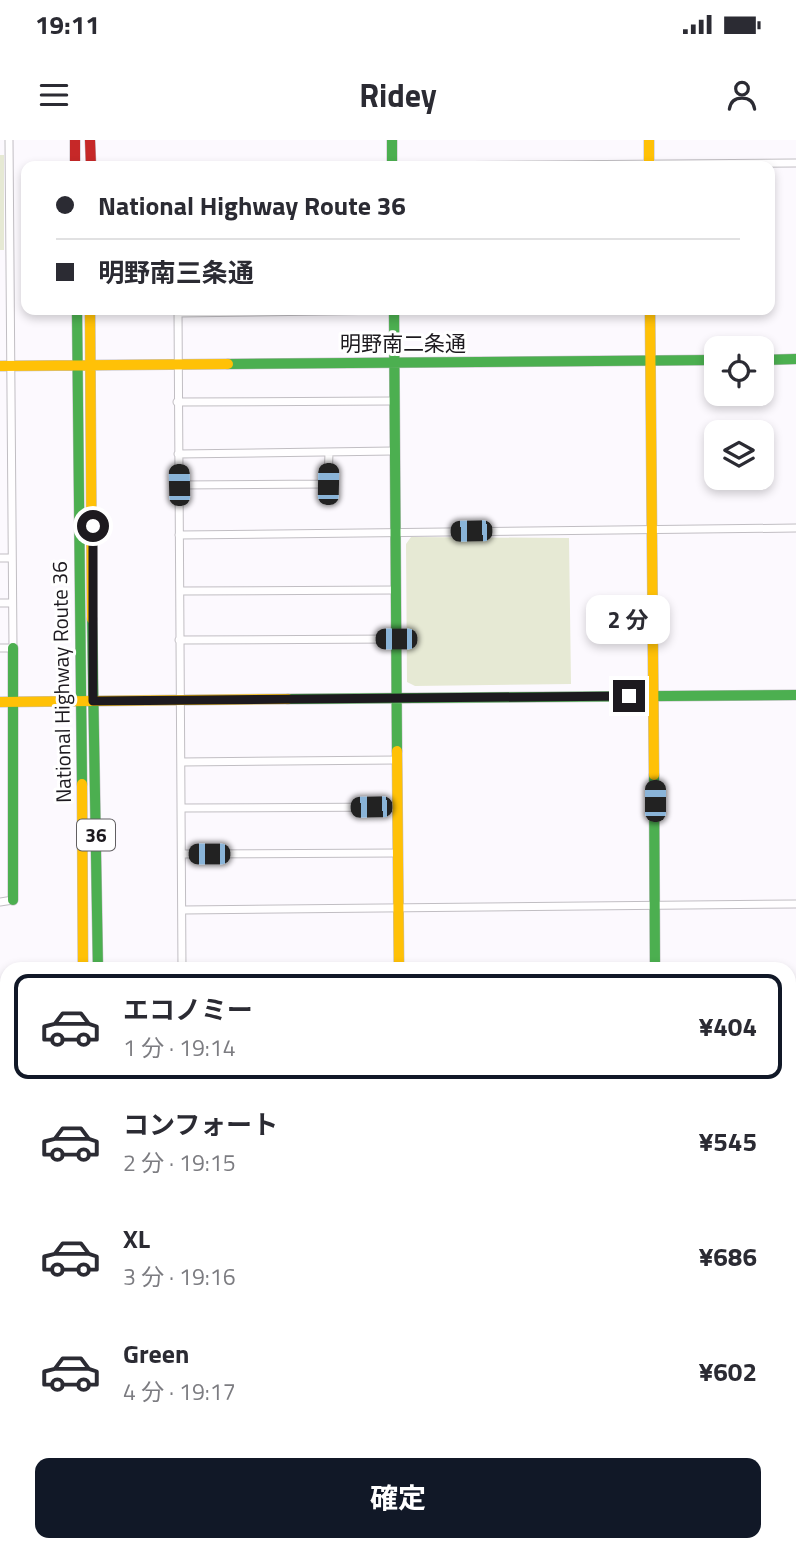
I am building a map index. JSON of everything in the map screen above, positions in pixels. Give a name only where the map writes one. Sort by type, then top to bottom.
[{"type":"main road","points":[[75,140],[75,161]]},
{"type":"main road","points":[[90,140],[91,161]]},
{"type":"main road","points":[[392,140],[393,161]]},
{"type":"main road","points":[[649,140],[649,161]]},
{"type":"main road","name":"National Highway Route 36","points":[[77,315],[80,366],[83,962]]},
{"type":"main road","name":"National Highway Route 36","points":[[90,315],[98,962]]},
{"type":"main road","points":[[394,315],[399,962]]},
{"type":"main road","points":[[650,315],[655,962]]},
{"type":"main road","points":[[774,360],[796,359]]},
{"type":"main road","name":"明野南二条通","points":[[5,366],[704,360]]},
{"type":"main road","points":[[13,648],[13,900]]},
{"type":"main road","points":[[0,702],[796,695]]},
{"type":"street","points":[[0,648],[13,648],[10,421],[5,366],[10,301],[9,140]]},
{"type":"street","points":[[0,150],[9,150]]},
{"type":"street","points":[[775,163],[796,163]]},
{"type":"street","points":[[0,254],[10,254]]},
{"type":"street","points":[[0,302],[10,301]]},
{"type":"street","points":[[178,315],[183,962]]},
{"type":"street","points":[[177,402],[393,401]]},
{"type":"street","points":[[0,421],[10,421]]},
{"type":"street","points":[[179,485],[328,484],[329,452]]},
{"type":"street","points":[[178,454],[393,452]]},
{"type":"street","points":[[0,467],[10,467]]},
{"type":"street","points":[[0,513],[10,513]]},
{"type":"street","points":[[179,535],[796,528]]},
{"type":"street","points":[[0,558],[11,558]]},
{"type":"street","points":[[180,591],[395,590]]},
{"type":"street","points":[[0,603],[12,603]]},
{"type":"street","points":[[179,640],[396,639]]},
{"type":"street","points":[[181,762],[397,760]]},
{"type":"street","points":[[182,808],[398,807]]},
{"type":"street","points":[[182,855],[398,853]]},
{"type":"street","points":[[0,902],[13,900]]},
{"type":"street","points":[[183,910],[796,904]]},
{"type":"green space","points":[[0,155],[4,155],[4,250],[0,250]]},
{"type":"green space","points":[[411,537],[569,538],[571,684],[415,686],[407,682],[406,544]]},
{"type":"traffic: fast","points":[[392,140],[392,161]]},
{"type":"traffic: fast","points":[[77,315],[82,784]]},
{"type":"traffic: fast","points":[[394,315],[397,751]]},
{"type":"traffic: fast","points":[[774,360],[796,359]]},
{"type":"traffic: fast","points":[[228,364],[704,360]]},
{"type":"traffic: fast","points":[[92,619],[98,962]]},
{"type":"traffic: fast","points":[[13,648],[13,900]]},
{"type":"traffic: fast","points":[[288,699],[796,695]]},
{"type":"traffic: fast","points":[[654,775],[655,962]]},
{"type":"traffic: slow","points":[[649,140],[649,161]]},
{"type":"traffic: slow","points":[[90,315],[92,619]]},
{"type":"traffic: slow","points":[[650,315],[654,775]]},
{"type":"traffic: slow","points":[[0,366],[228,364]]},
{"type":"traffic: slow","points":[[0,702],[288,699]]},
{"type":"traffic: slow","points":[[397,751],[399,962]]},
{"type":"traffic: slow","points":[[82,784],[83,962]]},
{"type":"traffic: jam","points":[[75,140],[75,161]]},
{"type":"traffic: jam","points":[[90,140],[91,161]]},
{"type":"route","points":[[93,526],[93,701],[629,696]]}]
